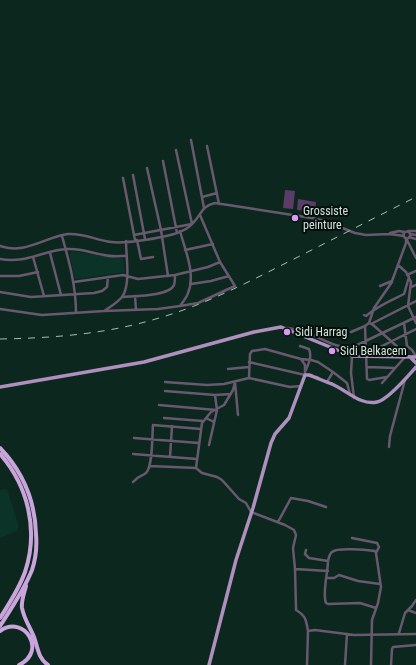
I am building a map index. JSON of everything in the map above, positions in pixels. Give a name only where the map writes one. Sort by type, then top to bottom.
[{"type":"highway","points":[[0,448],[13,462],[24,481],[34,511],[36,535],[36,555],[32,569],[0,626]]},
{"type":"highway","points":[[0,454],[12,469],[24,491],[28,505],[31,531],[31,547],[25,572],[17,590],[0,618]]},
{"type":"highway","points":[[27,580],[22,602],[23,614],[40,655],[48,665]]},
{"type":"highway","points":[[0,631],[15,627],[24,631],[32,639],[33,649],[31,654],[19,665]]},
{"type":"main road","points":[[0,388],[144,362],[254,332],[281,327],[352,356],[416,356]]},
{"type":"main road","points":[[410,357],[416,363]]},
{"type":"main road","points":[[209,665],[236,560],[271,443],[275,434],[289,418],[305,373],[328,382],[350,394],[354,398],[368,402],[378,402],[385,398],[405,380],[416,367]]},
{"type":"street","points":[[191,140],[204,208]]},
{"type":"street","points":[[207,146],[219,204]]},
{"type":"street","points":[[176,150],[192,224]]},
{"type":"street","points":[[163,161],[177,233]]},
{"type":"street","points":[[147,168],[161,230],[168,276]]},
{"type":"street","points":[[133,175],[145,239]]},
{"type":"street","points":[[123,178],[134,235],[141,259],[153,257]]},
{"type":"street","points":[[202,197],[217,193]]},
{"type":"street","points":[[0,250],[0,246],[24,248],[69,234],[88,236],[108,241],[126,241],[177,233],[192,224],[204,208],[215,203],[312,218],[325,221],[355,233],[366,235],[416,235]]},
{"type":"street","points":[[0,309],[32,314],[158,309],[198,302],[234,287],[235,285],[220,262],[199,215]]},
{"type":"street","points":[[134,235],[192,224]]},
{"type":"street","points":[[180,231],[191,272],[191,284],[188,294],[180,306]]},
{"type":"street","points":[[385,235],[399,231],[416,231]]},
{"type":"street","points":[[406,231],[416,258]]},
{"type":"street","points":[[364,315],[366,316],[374,308],[392,281],[408,236],[406,231]]},
{"type":"street","points":[[62,236],[74,282],[76,312]]},
{"type":"street","points":[[408,236],[416,239]]},
{"type":"street","points":[[104,311],[122,297],[125,292],[127,275],[126,241]]},
{"type":"street","points":[[185,250],[213,244]]},
{"type":"street","points":[[0,259],[10,261],[66,249],[78,249],[104,256],[126,256]]},
{"type":"street","points":[[50,253],[61,295]]},
{"type":"street","points":[[33,257],[44,296]]},
{"type":"street","points":[[74,282],[127,275],[138,279],[168,276],[191,272],[220,262]]},
{"type":"street","points":[[398,265],[408,276],[411,287],[408,306],[415,318],[416,323]]},
{"type":"street","points":[[374,308],[379,307],[404,294],[408,276],[416,271]]},
{"type":"street","points":[[0,276],[19,276],[38,272]]},
{"type":"street","points":[[122,297],[163,293],[171,289],[174,285],[175,275]]},
{"type":"street","points":[[191,284],[229,276]]},
{"type":"street","points":[[0,292],[31,296],[76,295],[102,291],[107,288],[108,277]]},
{"type":"street","points":[[380,286],[392,281]]},
{"type":"street","points":[[411,287],[416,285]]},
{"type":"street","points":[[134,296],[136,310]]},
{"type":"street","points":[[350,332],[416,301]]},
{"type":"street","points":[[370,323],[374,308]]},
{"type":"street","points":[[281,327],[302,331],[343,347],[353,347],[415,318]]},
{"type":"street","points":[[370,323],[401,350]]},
{"type":"street","points":[[404,323],[407,346],[416,356]]},
{"type":"street","points":[[365,326],[367,378],[369,380],[387,377]]},
{"type":"street","points":[[366,355],[416,329]]},
{"type":"street","points":[[300,346],[309,349],[311,353],[311,360],[305,373]]},
{"type":"street","points":[[397,356],[401,350],[407,346]]},
{"type":"street","points":[[412,350],[416,346]]},
{"type":"street","points":[[249,378],[250,354],[252,351],[266,349],[301,359],[318,362],[347,383],[350,394]]},
{"type":"street","points":[[352,356],[351,373],[354,398]]},
{"type":"street","points":[[382,383],[405,357]]},
{"type":"street","points":[[301,359],[306,365],[305,373]]},
{"type":"street","points":[[250,362],[305,373]]},
{"type":"street","points":[[228,369],[249,367]]},
{"type":"street","points":[[367,367],[395,368]]},
{"type":"street","points":[[328,382],[333,372]]},
{"type":"street","points":[[165,382],[207,385],[236,382],[249,378],[290,387],[301,386]]},
{"type":"street","points":[[388,447],[405,380]]},
{"type":"street","points":[[196,468],[201,428],[204,420],[211,412],[224,405],[236,382]]},
{"type":"street","points":[[236,382],[238,415]]},
{"type":"street","points":[[165,391],[215,395],[231,394]]},
{"type":"street","points":[[209,445],[217,410],[215,395]]},
{"type":"street","points":[[159,405],[217,410]]},
{"type":"street","points":[[164,418],[214,422]]},
{"type":"street","points":[[133,482],[138,476],[145,473],[150,466],[153,426],[201,428]]},
{"type":"street","points":[[170,457],[172,426]]},
{"type":"street","points":[[134,438],[199,443]]},
{"type":"street","points":[[133,454],[197,459]]},
{"type":"street","points":[[150,466],[196,468],[202,473],[217,477],[246,503],[251,512],[285,525],[295,532],[293,548],[296,610],[305,617],[308,631],[307,665]]},
{"type":"street","points":[[278,522],[291,498],[308,501],[326,507]]},
{"type":"street","points":[[352,538],[377,543],[379,547],[376,553],[380,597],[372,620],[371,665]]},
{"type":"street","points":[[306,550],[305,554],[309,558],[328,561]]},
{"type":"street","points":[[376,553],[375,551],[356,550],[334,551],[330,553],[324,598],[328,604],[360,603],[376,608]]},
{"type":"street","points":[[295,570],[328,572]]},
{"type":"street","points":[[327,578],[334,578],[338,575],[358,581],[380,584]]},
{"type":"street","points":[[399,633],[405,613],[416,600]]},
{"type":"street","points":[[407,610],[416,613]]},
{"type":"street","points":[[308,631],[315,630],[347,634],[416,634]]},
{"type":"street","points":[[345,665],[347,634]]},
{"type":"street","points":[[391,665],[393,647],[416,645]]},
{"type":"shaded area","points":[[285,190],[295,191],[293,209],[283,208]]},
{"type":"shaded area","points":[[298,199],[316,202],[315,212],[297,210]]},
{"type":"shaded area","points":[[71,251],[123,259],[125,272],[75,279],[70,256]]},
{"type":"shaded area","points":[[7,489],[18,524],[18,530],[0,538],[0,490]]},
{"type":"railway","points":[[0,339],[40,338],[80,334],[120,328],[174,313],[219,296],[249,282],[416,197]]},
{"type":"place","name":"Grossiste peinture","points":[[295,218]]},
{"type":"place","name":"Sidi Harrag","points":[[287,332]]},
{"type":"place","name":"Sidi Belkacem","points":[[332,351]]}]
